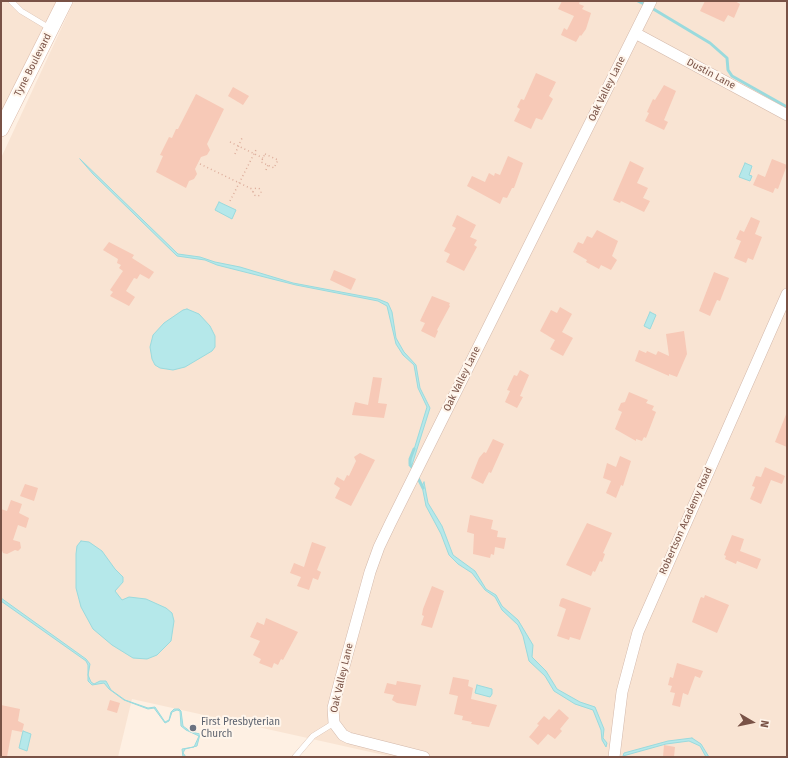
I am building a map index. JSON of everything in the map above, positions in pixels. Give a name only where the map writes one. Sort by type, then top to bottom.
[{"type":"street","name":"Tyne Boulevard","points":[[1,129],[65,1]]},
{"type":"street","name":"Oak Valley Lane","points":[[334,723],[333,708],[379,547],[651,1]]},
{"type":"street","name":"Dustin Lane","points":[[635,33],[787,115]]},
{"type":"street","name":"Robertson Academy Road","points":[[614,757],[622,692],[640,626],[787,294]]},
{"type":"street","points":[[334,723],[340,732],[349,738],[424,757]]},
{"type":"lane","points":[[11,1],[21,11],[51,29]]},
{"type":"lane","name":"Oak Valley Lane","points":[[295,757],[313,736],[334,723]]},
{"type":"path","points":[[235,154],[242,138]]},
{"type":"path","points":[[230,142],[263,158]]},
{"type":"path","points":[[230,201],[257,148]]},
{"type":"path","points":[[265,154],[272,157],[278,160],[277,165],[274,168],[261,162],[265,154]]},
{"type":"path","points":[[200,164],[254,190]]},
{"type":"path","points":[[266,170],[268,165]]},
{"type":"shaded area","points":[[1,1],[57,1],[1,115]]},
{"type":"shaded area","points":[[74,1],[787,1],[787,757],[393,757],[132,699],[118,757],[1,757],[1,158]]},
{"type":"water","points":[[80,159],[178,254],[200,257],[215,262],[240,267],[293,283],[378,299],[388,303],[392,312],[396,338],[404,352],[416,365],[420,388],[430,408],[412,465],[409,466],[427,407],[418,388],[414,365],[403,355],[396,344],[387,306],[378,301],[296,285],[217,265],[205,260],[177,256],[93,174]]},
{"type":"water","points":[[745,163],[752,166],[749,175],[752,176],[750,181],[739,177]]},
{"type":"water","points":[[219,202],[236,210],[232,219],[215,210]]},
{"type":"water","points":[[187,309],[199,314],[210,326],[215,336],[215,347],[212,351],[185,367],[173,370],[160,368],[155,365],[152,359],[150,347],[153,335],[164,323],[183,310]]},
{"type":"water","points":[[650,312],[656,315],[650,329],[644,326]]},
{"type":"water","points":[[424,482],[428,503],[442,526],[453,555],[475,571],[486,589],[496,595],[502,606],[518,620],[533,645],[532,657],[546,671],[557,689],[580,702],[595,707],[604,729],[603,738],[607,743],[606,747],[602,740],[601,730],[593,710],[575,704],[554,691],[545,676],[529,661],[523,636],[518,625],[502,610],[495,597],[485,590],[472,573],[458,564],[449,555],[441,534],[426,506],[422,486]]},
{"type":"water","points":[[81,541],[89,542],[102,551],[123,577],[123,582],[115,591],[122,600],[129,597],[146,599],[166,608],[172,613],[174,621],[171,641],[157,655],[147,659],[133,658],[112,645],[93,629],[81,607],[76,588],[76,554],[77,546]]},
{"type":"water","points":[[1,598],[86,659],[90,664],[88,675],[88,665],[86,661],[1,601]]},
{"type":"water","points":[[88,675],[91,682],[94,684],[100,681],[106,681],[111,690],[125,700],[148,708],[155,707],[165,722],[169,720],[171,712],[174,709],[179,709],[181,711],[183,726],[191,732],[200,734],[197,746],[194,747],[199,736],[186,730],[181,726],[180,711],[177,710],[172,712],[169,721],[165,723],[154,708],[148,709],[124,700],[109,689],[104,683],[92,685],[88,681]]},
{"type":"water","points":[[477,685],[492,689],[492,694],[490,697],[475,693]]},
{"type":"water","points":[[23,731],[31,734],[27,751],[19,748]]},
{"type":"water","points":[[692,738],[701,744],[709,757],[706,757],[700,746],[689,741],[666,744],[623,756],[624,753],[668,741]]},
{"type":"water","points":[[191,748],[185,749],[183,753],[186,757],[183,757],[182,749]]},
{"type":"building","points":[[562,1],[580,1],[579,4],[584,6],[582,9],[591,13],[586,29],[576,42],[561,35],[564,28],[567,30],[574,16],[558,9]]},
{"type":"building","points":[[705,1],[735,1],[740,4],[734,18],[728,15],[724,22],[700,11]]},
{"type":"building","points":[[536,73],[556,82],[549,96],[553,99],[542,120],[536,118],[531,129],[514,121],[520,109],[517,107],[521,99],[524,100]]},
{"type":"building","points":[[664,85],[676,91],[664,120],[668,122],[664,130],[645,121],[653,99],[655,100]]},
{"type":"building","points":[[233,87],[249,96],[243,105],[228,96]]},
{"type":"building","points":[[196,94],[224,109],[207,144],[210,150],[207,155],[201,157],[195,169],[197,174],[194,179],[189,181],[186,188],[156,172],[163,156],[160,155],[169,137],[172,138],[176,129],[178,129]]},
{"type":"building","points":[[508,156],[523,163],[514,188],[512,188],[507,198],[503,197],[500,204],[467,186],[472,176],[485,182],[489,173],[494,176],[495,173],[500,175]]},
{"type":"building","points":[[772,159],[787,165],[778,189],[775,188],[773,193],[753,185],[758,174],[765,177]]},
{"type":"building","points":[[630,161],[644,168],[637,183],[648,188],[643,198],[650,201],[644,212],[621,201],[620,203],[613,200]]},
{"type":"building","points":[[457,215],[476,225],[470,237],[477,240],[474,245],[477,247],[464,271],[446,262],[450,254],[444,251],[456,228],[452,226]]},
{"type":"building","points":[[751,217],[760,221],[755,234],[762,237],[753,260],[748,258],[746,263],[734,258],[741,241],[736,239],[740,230],[744,232]]},
{"type":"building","points":[[597,230],[618,241],[612,256],[617,260],[611,270],[601,265],[599,269],[586,262],[587,260],[573,252],[578,242],[583,244],[587,236],[592,238]]},
{"type":"building","points":[[109,242],[134,255],[132,258],[154,272],[149,279],[140,274],[137,279],[134,278],[126,291],[135,297],[129,306],[110,296],[113,292],[110,290],[123,271],[119,268],[121,265],[117,263],[118,259],[103,250]]},
{"type":"building","points":[[334,270],[356,279],[351,290],[330,280]]},
{"type":"building","points":[[714,272],[729,278],[720,301],[717,300],[710,316],[699,311]]},
{"type":"building","points":[[432,296],[450,303],[450,306],[437,330],[438,331],[435,338],[421,331],[425,323],[420,321]]},
{"type":"building","points":[[560,307],[572,314],[562,332],[573,338],[563,356],[550,349],[555,340],[540,331],[551,310],[557,313]]},
{"type":"building","points":[[684,331],[687,354],[677,377],[669,374],[669,376],[635,361],[639,350],[646,353],[647,351],[656,355],[658,351],[669,356],[666,334]]},
{"type":"building","points":[[520,370],[529,375],[520,396],[523,397],[517,408],[505,402],[510,391],[507,390],[514,375],[517,376]]},
{"type":"building","points":[[373,377],[382,378],[378,403],[387,404],[384,418],[352,415],[355,402],[368,405]]},
{"type":"building","points":[[629,392],[648,400],[646,403],[654,406],[652,410],[656,412],[646,438],[644,437],[642,441],[636,439],[636,441],[615,429],[622,412],[618,410],[621,403],[625,402]]},
{"type":"building","points":[[787,412],[787,447],[775,442]]},
{"type":"building","points":[[493,439],[504,444],[491,473],[489,472],[483,484],[471,478],[479,458],[484,452],[486,453]]},
{"type":"building","points":[[360,453],[375,460],[351,506],[335,498],[340,488],[334,484],[337,477],[344,481],[347,475],[349,476],[356,461],[354,457]]},
{"type":"building","points":[[620,456],[631,461],[623,486],[621,485],[616,498],[606,493],[611,481],[603,478],[607,463],[616,467]]},
{"type":"building","points":[[765,467],[785,476],[782,484],[771,480],[761,504],[750,499],[755,487],[752,486],[756,476],[761,477]]},
{"type":"building","points":[[25,484],[38,488],[34,501],[20,496]]},
{"type":"building","points":[[11,500],[22,504],[19,513],[29,518],[26,528],[18,525],[13,540],[20,542],[21,548],[18,551],[15,550],[7,554],[3,553],[1,548],[1,509],[7,511]]},
{"type":"building","points":[[470,515],[493,520],[491,529],[498,531],[497,537],[506,538],[504,549],[495,547],[494,555],[491,554],[490,558],[473,554],[474,534],[467,532]]},
{"type":"building","points":[[587,523],[612,533],[603,553],[605,554],[602,562],[600,561],[595,572],[593,571],[591,576],[566,565]]},
{"type":"building","points":[[732,535],[744,539],[740,551],[761,559],[757,569],[737,561],[736,564],[725,559],[726,556],[724,555]]},
{"type":"building","points":[[312,542],[326,547],[317,570],[321,572],[318,580],[313,578],[309,590],[297,586],[301,577],[290,573],[294,563],[304,567]]},
{"type":"building","points":[[432,586],[444,591],[432,628],[421,625],[424,616],[422,615],[423,609]]},
{"type":"building","points":[[705,595],[729,605],[717,633],[692,622],[700,599],[701,597],[704,598]]},
{"type":"building","points":[[563,598],[591,608],[580,640],[570,637],[569,640],[557,636],[566,609],[559,606],[561,599]]},
{"type":"building","points":[[266,618],[298,632],[283,660],[281,659],[278,665],[274,663],[272,668],[259,663],[261,659],[253,655],[260,641],[250,637],[257,622],[264,625]]},
{"type":"building","points":[[677,663],[703,671],[700,678],[695,676],[688,695],[683,693],[680,707],[672,705],[675,693],[670,692],[672,686],[668,685],[670,677],[673,678]]},
{"type":"building","points":[[453,677],[469,680],[468,686],[473,688],[471,699],[497,705],[489,727],[471,724],[472,722],[462,720],[463,716],[454,714],[458,696],[449,694]]},
{"type":"building","points":[[397,681],[421,685],[416,706],[397,703],[392,700],[394,695],[384,693],[387,683],[396,685]]},
{"type":"building","points":[[110,700],[120,703],[117,713],[107,710]]},
{"type":"building","points":[[1,705],[20,709],[18,721],[24,724],[22,732],[12,730],[7,757],[1,757]]},
{"type":"building","points":[[559,709],[569,718],[560,729],[562,731],[555,739],[548,734],[538,745],[529,737],[544,716],[549,720]]},
{"type":"building","points":[[664,745],[675,747],[674,757],[663,757]]},
{"type":"waterway","points":[[638,1],[646,5]]},
{"type":"waterway","points":[[650,7],[710,43],[727,58],[728,70],[732,76],[787,107]]},
{"type":"waterway","points":[[414,449],[410,459],[410,464],[414,471]]},
{"type":"waterway","points":[[417,476],[423,488]]},
{"type":"place","name":"First Presbyterian Church","points":[[193,728]]}]
